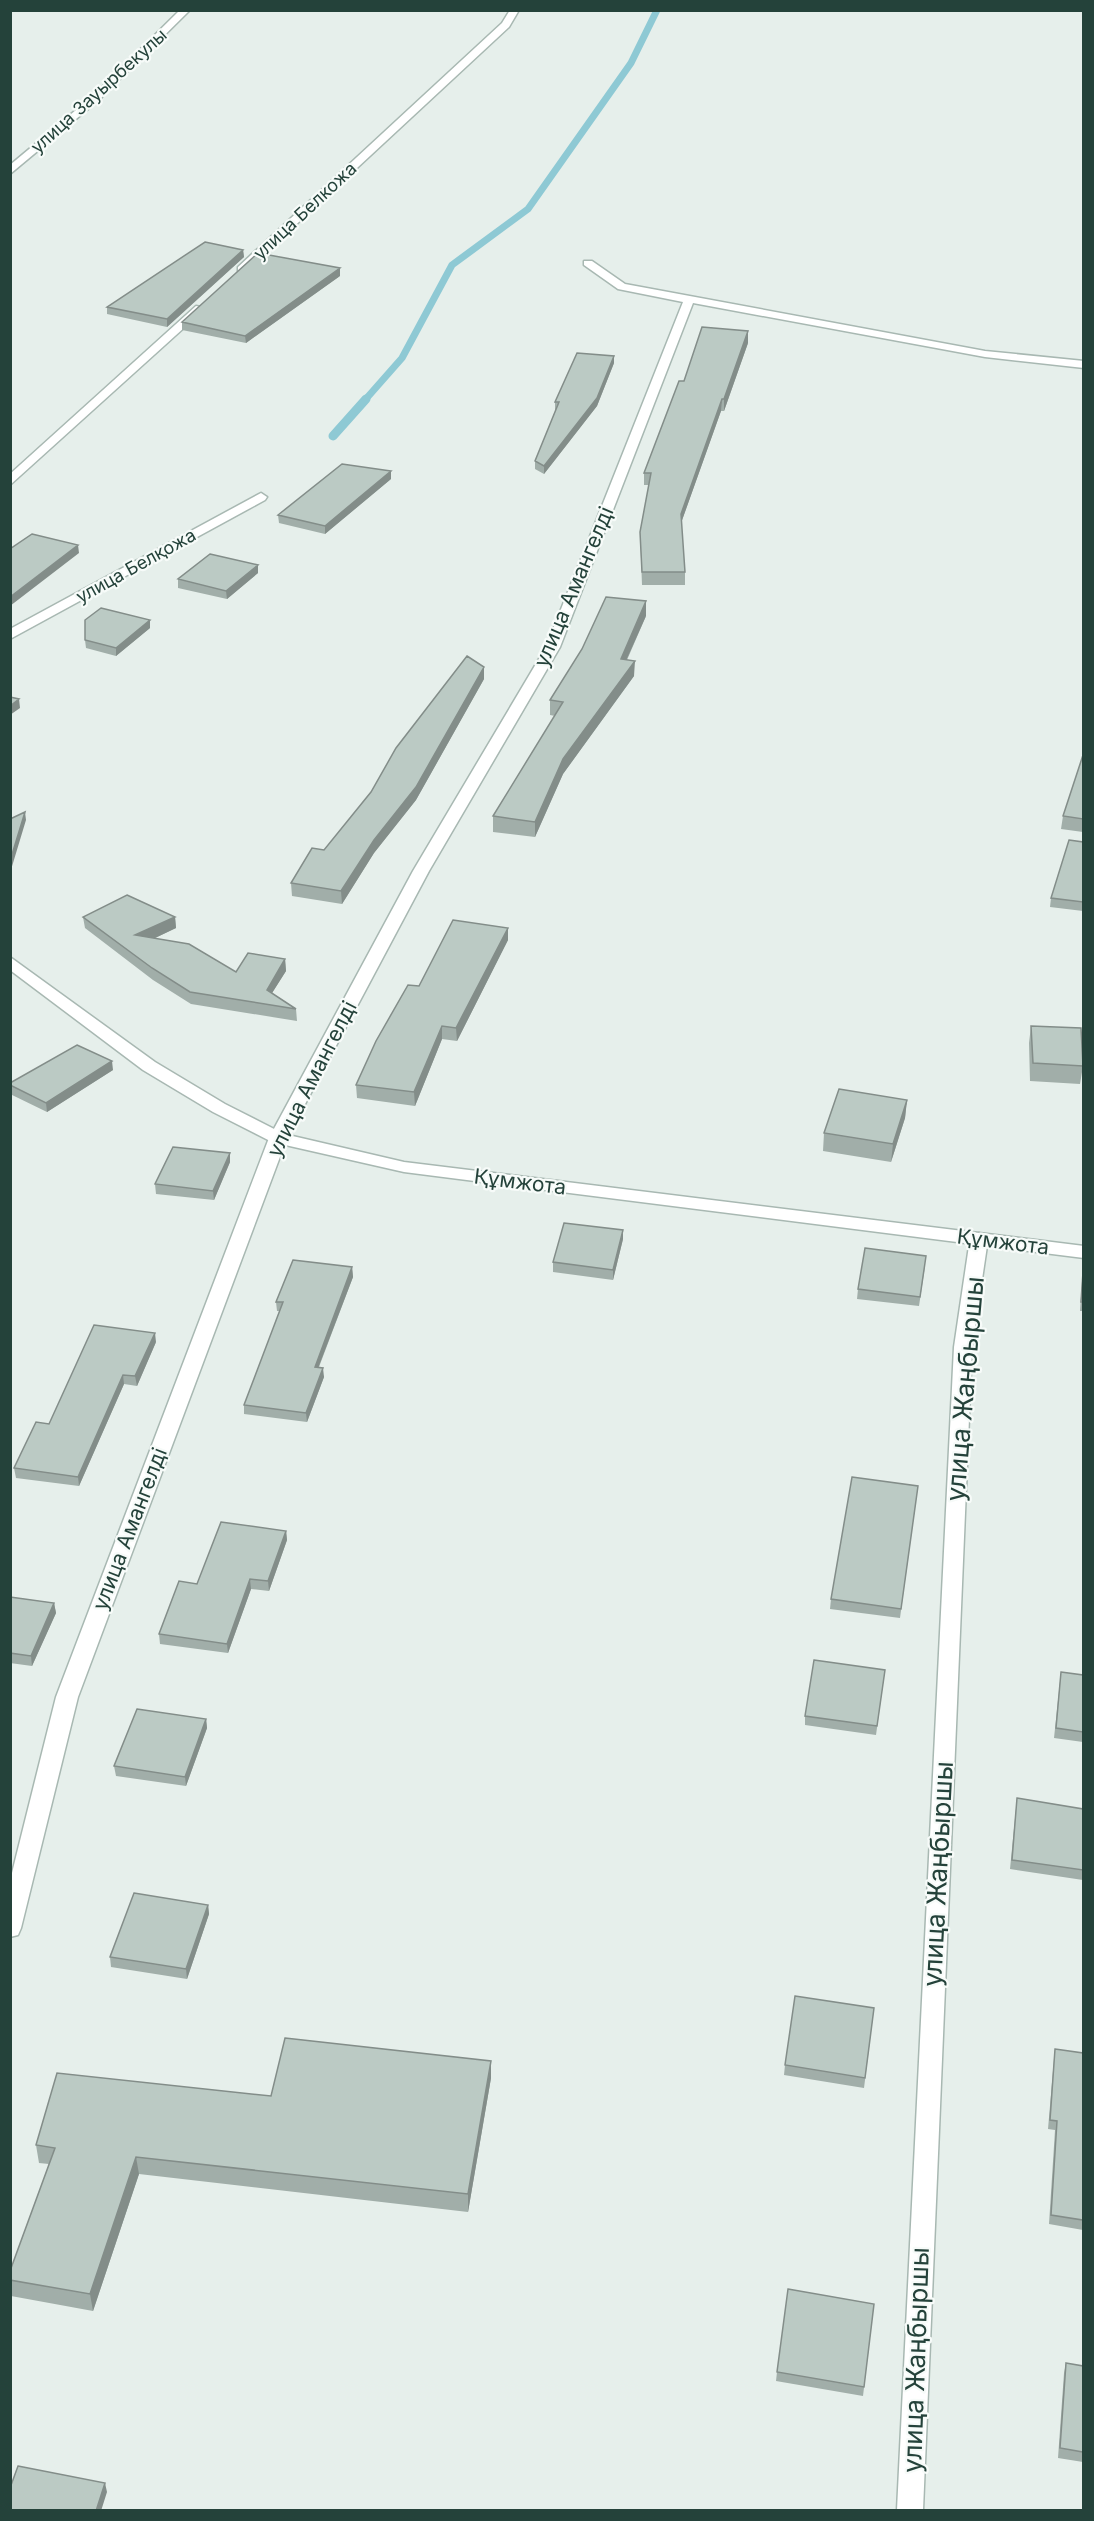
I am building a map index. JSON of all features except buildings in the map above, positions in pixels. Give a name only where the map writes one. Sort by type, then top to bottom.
[{"type":"street","name":"улица Зауырбекулы","points":[[10,171],[97,97],[186,10]]},
{"type":"street","name":"улица Белкожа","points":[[229,281],[506,25],[515,10]]},
{"type":"street","points":[[588,263],[622,287],[985,354],[1083,364]]},
{"type":"street","points":[[10,481],[212,297]]},
{"type":"street","name":"улица Амангелді","points":[[10,1928],[67,1697],[278,1138],[421,871],[553,647],[689,300]]},
{"type":"street","name":"улица Белқожа","points":[[10,635],[261,497]]},
{"type":"street","name":"Құмжота","points":[[10,962],[149,1066],[219,1108],[278,1138],[404,1167],[1083,1252]]},
{"type":"street","name":"улица Жаңбыршы","points":[[910,2511],[963,1347],[979,1239]]},
{"type":"waterway","points":[[365,400],[402,358],[452,265],[528,209],[631,63],[657,10]]},
{"type":"waterway","points":[[333,436],[366,399]]}]
